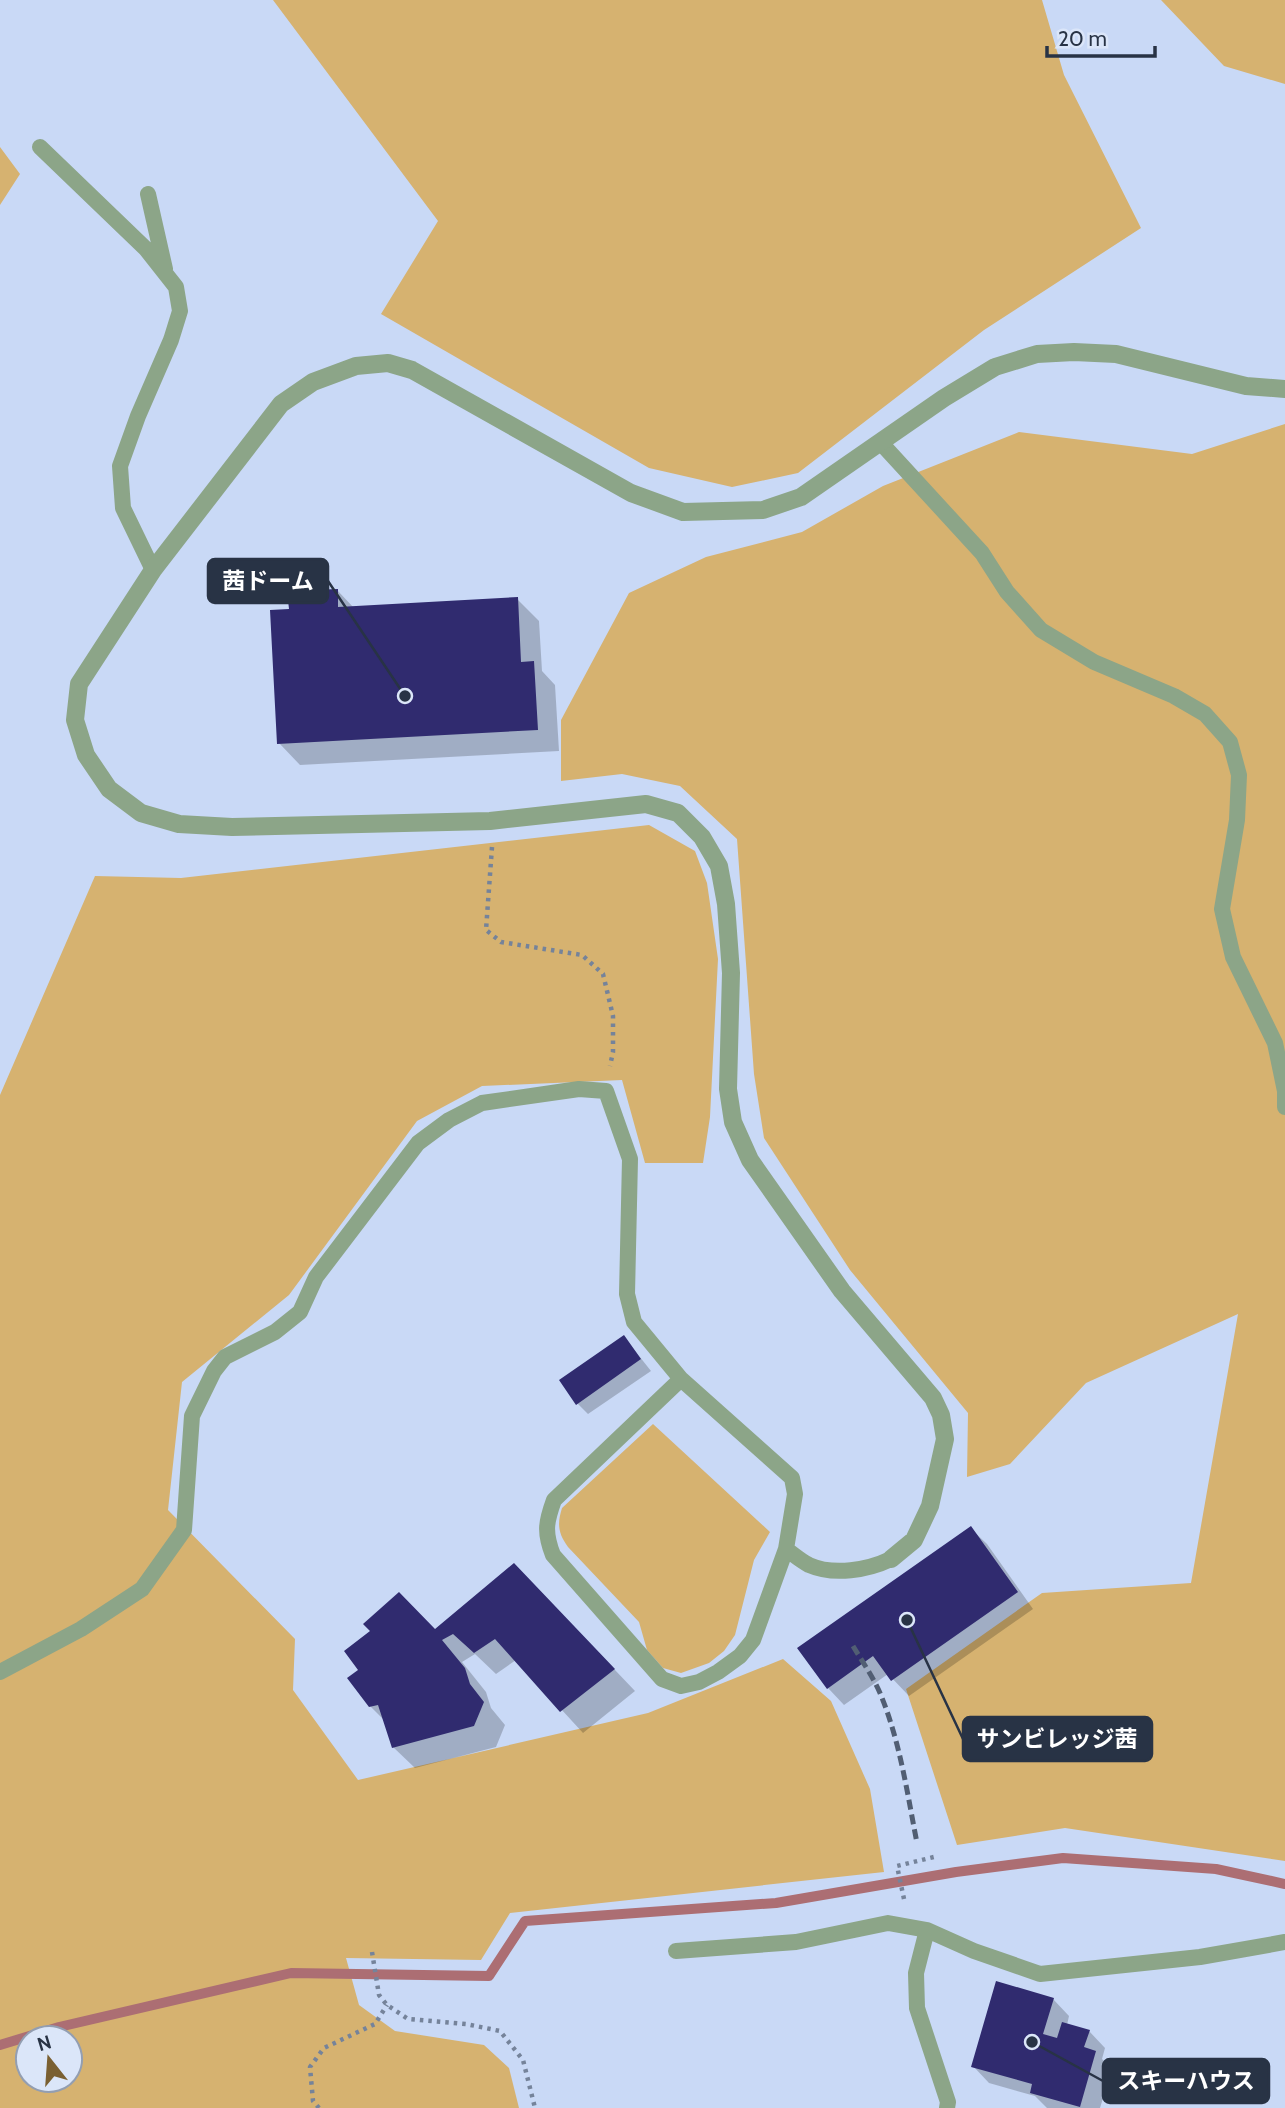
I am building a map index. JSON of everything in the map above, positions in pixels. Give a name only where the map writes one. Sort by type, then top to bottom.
[{"type":"street","points":[[891,1559],[914,1540],[930,1506],[945,1439],[941,1415],[933,1398],[842,1291],[750,1160],[733,1122],[727,1089],[732,973],[730,942],[719,866],[702,837],[678,813],[646,804],[490,821],[232,827],[179,824],[141,813],[109,789],[86,755],[75,720],[79,684],[153,570],[281,404],[313,382],[356,366],[387,363],[412,370],[631,492],[683,512],[763,510],[801,497],[944,398],[995,367],[1037,354],[1116,354],[1246,386],[1285,389]]},
{"type":"lane","points":[[40,147],[146,249],[176,287],[180,310],[171,340],[120,466],[122,508],[153,570]]},
{"type":"lane","points":[[148,194],[166,275]]},
{"type":"lane","points":[[881,443],[982,553],[1007,592],[1041,630],[1094,662],[1174,696],[1205,713],[1230,742],[1239,775],[1237,820],[1222,909],[1233,957],[1275,1042],[1285,1107]]},
{"type":"lane","points":[[0,1672],[81,1629],[142,1589],[184,1530],[192,1416],[214,1371],[225,1357],[275,1332],[300,1312],[316,1277],[418,1143],[449,1119],[482,1103],[579,1089],[606,1091],[630,1159],[627,1294],[635,1322],[681,1379],[792,1478],[795,1494],[786,1549],[753,1640],[740,1657],[718,1672],[699,1682],[681,1686],[662,1679],[553,1555],[547,1538],[547,1520],[554,1500],[681,1379]]},
{"type":"lane","points":[[786,1549],[810,1566],[840,1570],[872,1568],[891,1559]]},
{"type":"lane","points":[[676,1951],[796,1942],[888,1923],[928,1930],[974,1951],[1040,1974],[1200,1957],[1285,1942]]},
{"type":"lane","points":[[928,1930],[916,1973],[917,2008],[947,2108]]},
{"type":"path","points":[[492,846],[486,930],[501,942],[582,955],[603,974],[613,1016],[613,1052],[606,1091]]},
{"type":"path","points":[[905,1901],[897,1866],[938,1856]]},
{"type":"path","points":[[372,1952],[379,1995],[387,2005],[408,2019],[466,2024],[500,2031],[523,2060],[535,2108]]},
{"type":"path","points":[[319,2108],[313,2101],[310,2067],[324,2048],[375,2024],[387,2005]]},
{"type":"shaded area","points":[[273,0],[1042,0],[1064,75],[1141,228],[984,330],[798,473],[732,487],[649,468],[381,314],[438,221]]},
{"type":"shaded area","points":[[1161,0],[1285,0],[1285,84],[1224,66]]},
{"type":"shaded area","points":[[0,147],[20,174],[0,205]]},
{"type":"shaded area","points":[[1285,424],[1285,1861],[1065,1828],[957,1845],[906,1689],[1042,1593],[1191,1583],[1238,1314],[1086,1383],[1010,1464],[967,1477],[968,1413],[850,1270],[764,1138],[754,1074],[737,839],[680,786],[622,774],[561,781],[561,720],[629,593],[706,557],[802,532],[883,486],[1019,432],[1192,454]]},
{"type":"shaded area","points":[[649,825],[695,851],[707,883],[718,959],[710,1117],[703,1163],[645,1163],[622,1080],[482,1086],[417,1121],[289,1295],[182,1382],[168,1510],[295,1639],[293,1690],[358,1780],[648,1713],[783,1659],[831,1701],[870,1789],[884,1872],[510,1913],[481,1960],[346,1958],[359,2005],[395,2031],[484,2045],[509,2068],[519,2108],[0,2108],[0,1095],[95,876],[181,878]]},
{"type":"shaded area","points":[[653,1424],[770,1532],[754,1560],[735,1635],[724,1651],[709,1663],[681,1673],[663,1668],[647,1650],[639,1622],[568,1547],[559,1528],[562,1508]]},
{"type":"building","points":[[338,589],[338,607],[518,597],[521,662],[534,661],[538,730],[277,744],[270,610],[289,609],[287,591]]},
{"type":"building","points":[[624,1335],[641,1359],[576,1405],[559,1380]]},
{"type":"building","points":[[971,1526],[1018,1592],[891,1681],[873,1656],[827,1689],[797,1648]]},
{"type":"building","points":[[514,1563],[615,1669],[560,1712],[495,1639],[474,1653],[453,1634],[442,1640],[465,1668],[470,1684],[484,1702],[474,1726],[392,1748],[378,1705],[369,1707],[347,1678],[358,1670],[344,1651],[370,1631],[363,1624],[399,1592],[435,1629]]},
{"type":"building","points":[[996,1981],[1054,1998],[1043,2034],[1057,2038],[1062,2022],[1090,2030],[1084,2047],[1096,2051],[1080,2107],[1030,2093],[1032,2084],[971,2067]]},
{"type":"waterway","points":[[0,2045],[59,2027],[291,1973],[489,1976],[525,1921],[776,1903],[956,1872],[1063,1858],[1216,1869],[1285,1884]]},
{"type":"railway","points":[[853,1646],[874,1681],[887,1711],[902,1767],[917,1843]]},
{"type":"place","name":"茜ドーム","points":[[405,696]]},
{"type":"place","name":"サンビレッジ茜","points":[[907,1620]]},
{"type":"place","name":"スキーハウス","points":[[1032,2042]]}]
